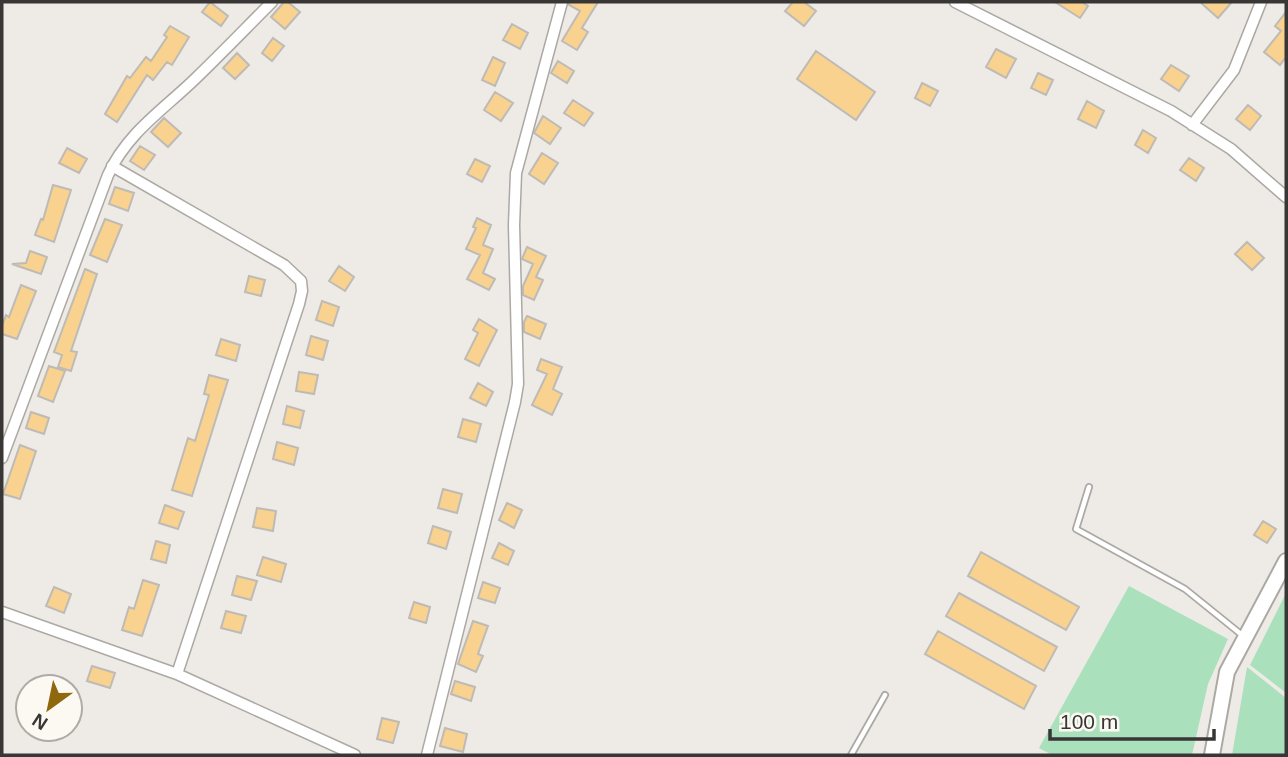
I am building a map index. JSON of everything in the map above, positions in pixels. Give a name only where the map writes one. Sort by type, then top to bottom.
[{"type":"street","points":[[2,458],[112,166],[122,147],[272,2]]},
{"type":"street","points":[[427,755],[515,402],[518,384],[514,225],[516,173],[562,2]]},
{"type":"street","points":[[955,2],[969,6],[1171,111],[1231,149],[1286,197]]},
{"type":"street","points":[[1192,125],[1234,70],[1261,2]]},
{"type":"street","points":[[112,166],[284,265],[301,281],[299,304],[177,674]]},
{"type":"street","points":[[1212,755],[1227,672],[1286,561]]},
{"type":"street","points":[[2,612],[177,674],[355,755]]},
{"type":"lane","points":[[1089,487],[1076,529],[1185,589],[1245,638]]},
{"type":"lane","points":[[851,755],[886,695]]},
{"type":"green space","points":[[1129,586],[1228,639],[1208,684],[1192,755],[1052,755],[1039,748]]},
{"type":"green space","points":[[1286,593],[1286,693],[1250,665]]},
{"type":"green space","points":[[1247,667],[1286,698],[1286,755],[1232,755]]},
{"type":"building","points":[[210,2],[228,16],[221,26],[202,12]]},
{"type":"building","points":[[284,2],[288,2],[300,12],[285,29],[271,17]]},
{"type":"building","points":[[569,2],[598,2],[582,28],[588,32],[577,50],[562,41],[580,11],[569,5]]},
{"type":"building","points":[[793,2],[804,2],[816,11],[804,26],[785,11]]},
{"type":"building","points":[[1055,2],[1082,2],[1088,6],[1080,18]]},
{"type":"building","points":[[1200,2],[1232,2],[1218,18]]},
{"type":"building","points":[[1286,12],[1286,57],[1280,65],[1264,52],[1281,31],[1275,26]]},
{"type":"building","points":[[512,24],[528,33],[520,49],[503,40]]},
{"type":"building","points":[[170,26],[189,37],[172,65],[167,62],[153,80],[147,75],[117,122],[105,114],[127,76],[130,78],[146,57],[151,61],[167,37],[164,35]]},
{"type":"building","points":[[273,38],[284,46],[272,61],[262,53]]},
{"type":"building","points":[[996,49],[1016,59],[1006,78],[986,67]]},
{"type":"building","points":[[816,51],[875,92],[856,120],[797,79]]},
{"type":"building","points":[[237,53],[249,65],[235,79],[223,68]]},
{"type":"building","points":[[493,57],[505,63],[495,86],[482,80]]},
{"type":"building","points":[[558,61],[574,71],[567,83],[551,73]]},
{"type":"building","points":[[1171,65],[1189,76],[1179,91],[1161,79]]},
{"type":"building","points":[[1038,73],[1053,80],[1046,95],[1031,88]]},
{"type":"building","points":[[922,83],[938,91],[930,106],[915,98]]},
{"type":"building","points":[[495,92],[513,103],[501,121],[484,110]]},
{"type":"building","points":[[573,100],[593,113],[584,126],[564,113]]},
{"type":"building","points":[[1087,101],[1104,111],[1096,128],[1078,119]]},
{"type":"building","points":[[1248,105],[1261,116],[1250,130],[1236,119]]},
{"type":"building","points":[[543,116],[561,128],[550,144],[534,133]]},
{"type":"building","points":[[164,118],[181,133],[168,147],[151,132]]},
{"type":"building","points":[[1143,130],[1156,138],[1148,153],[1135,145]]},
{"type":"building","points":[[140,146],[155,155],[144,170],[130,161]]},
{"type":"building","points":[[67,148],[87,159],[79,173],[59,163]]},
{"type":"building","points":[[542,153],[558,163],[544,184],[529,174]]},
{"type":"building","points":[[1189,158],[1204,168],[1196,181],[1180,170]]},
{"type":"building","points":[[475,159],[490,166],[482,182],[467,174]]},
{"type":"building","points":[[53,185],[71,190],[54,242],[35,235],[41,219],[43,220]]},
{"type":"building","points":[[115,187],[134,193],[128,211],[109,204]]},
{"type":"building","points":[[477,218],[491,225],[483,245],[493,249],[483,273],[495,279],[489,290],[467,279],[480,255],[466,249],[476,228],[473,227]]},
{"type":"building","points":[[105,219],[122,225],[107,262],[90,255]]},
{"type":"building","points":[[1247,242],[1264,258],[1252,270],[1235,254]]},
{"type":"building","points":[[527,247],[546,256],[536,277],[543,280],[534,300],[523,295],[523,286],[533,264],[522,259]]},
{"type":"building","points":[[30,251],[47,257],[41,274],[12,264],[26,263]]},
{"type":"building","points":[[339,266],[354,277],[345,291],[329,281]]},
{"type":"building","points":[[85,269],[97,274],[71,351],[77,352],[71,371],[58,367],[62,355],[54,352]]},
{"type":"building","points":[[249,276],[265,280],[261,296],[245,292]]},
{"type":"building","points":[[21,285],[36,291],[17,339],[2,334],[2,326],[6,315],[9,317]]},
{"type":"building","points":[[322,301],[339,307],[333,326],[316,320]]},
{"type":"building","points":[[527,316],[546,324],[540,339],[524,332]]},
{"type":"building","points":[[479,319],[497,330],[479,366],[465,359],[478,333],[473,330]]},
{"type":"building","points":[[311,336],[328,341],[323,360],[306,355]]},
{"type":"building","points":[[221,339],[240,345],[236,361],[216,355]]},
{"type":"building","points":[[541,359],[562,367],[553,389],[562,394],[552,415],[532,405],[547,374],[537,370]]},
{"type":"building","points":[[49,366],[65,371],[53,402],[38,396]]},
{"type":"building","points":[[299,372],[318,375],[314,394],[296,391]]},
{"type":"building","points":[[209,375],[228,380],[192,496],[172,490],[188,438],[195,441],[209,395],[204,394]]},
{"type":"building","points":[[478,383],[493,392],[486,406],[470,398]]},
{"type":"building","points":[[287,406],[304,411],[300,428],[283,424]]},
{"type":"building","points":[[31,412],[49,418],[44,434],[26,428]]},
{"type":"building","points":[[463,419],[481,424],[476,442],[458,437]]},
{"type":"building","points":[[277,442],[298,448],[294,465],[273,459]]},
{"type":"building","points":[[20,445],[36,451],[20,499],[3,494]]},
{"type":"building","points":[[443,489],[462,494],[457,513],[438,508]]},
{"type":"building","points":[[507,503],[522,510],[514,528],[499,520]]},
{"type":"building","points":[[165,505],[184,512],[178,529],[159,523]]},
{"type":"building","points":[[257,508],[276,511],[273,531],[253,527]]},
{"type":"building","points":[[1263,521],[1276,529],[1267,543],[1254,535]]},
{"type":"building","points":[[433,526],[451,532],[446,549],[428,543]]},
{"type":"building","points":[[156,541],[170,545],[166,563],[151,559]]},
{"type":"building","points":[[499,543],[514,551],[508,565],[492,558]]},
{"type":"building","points":[[981,552],[1079,607],[1066,630],[968,576]]},
{"type":"building","points":[[263,557],[286,564],[281,582],[257,575]]},
{"type":"building","points":[[237,576],[257,581],[251,600],[232,595]]},
{"type":"building","points":[[143,580],[159,585],[142,636],[122,630],[129,607],[134,609]]},
{"type":"building","points":[[483,582],[500,588],[495,603],[478,598]]},
{"type":"building","points":[[54,587],[71,594],[64,613],[46,606]]},
{"type":"building","points":[[959,593],[1057,647],[1044,671],[946,616]]},
{"type":"building","points":[[414,602],[430,607],[426,623],[409,618]]},
{"type":"building","points":[[226,611],[246,616],[241,633],[221,628]]},
{"type":"building","points":[[473,621],[488,626],[478,654],[483,656],[476,672],[458,664]]},
{"type":"building","points":[[938,631],[1036,686],[1024,709],[925,654]]},
{"type":"building","points":[[92,666],[115,673],[110,688],[87,681]]},
{"type":"building","points":[[455,681],[475,687],[471,701],[451,694]]},
{"type":"building","points":[[382,718],[399,722],[393,743],[377,739]]},
{"type":"building","points":[[445,728],[467,734],[463,752],[440,746]]}]
